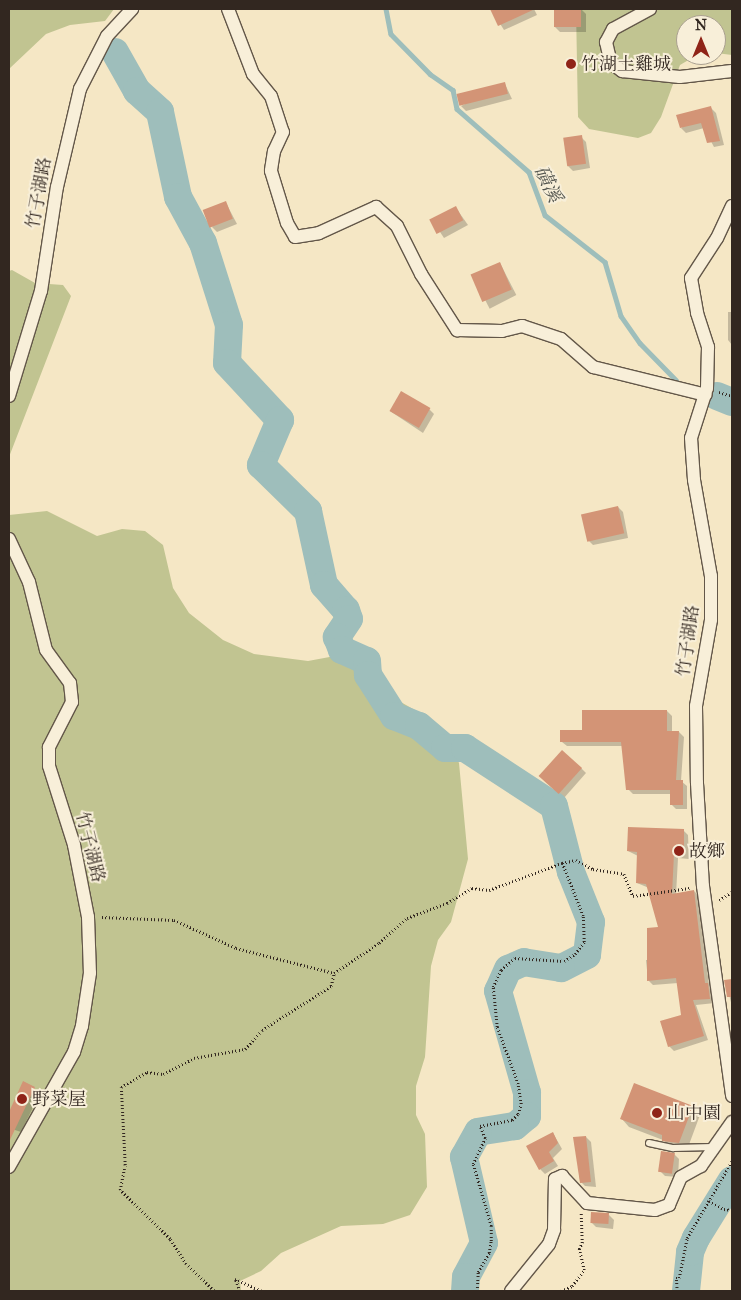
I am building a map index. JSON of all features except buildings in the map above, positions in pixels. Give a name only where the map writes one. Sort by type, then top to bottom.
[{"type":"street","name":"竹子湖路","points":[[9,396],[41,291],[57,187],[80,89],[107,36],[132,9]]},
{"type":"street","points":[[228,9],[253,74],[271,96],[283,132],[274,151],[271,171],[287,223],[295,236],[319,233],[376,207],[397,226],[421,274],[457,330],[502,331],[522,326],[561,339],[593,367],[706,395]]},
{"type":"street","points":[[650,9],[613,29],[606,42],[611,63],[622,71],[680,76],[732,71]]},
{"type":"street","name":"竹子湖路","points":[[732,206],[717,238],[691,278],[697,312],[708,347],[706,395],[691,438],[694,480],[706,533],[711,576],[711,620],[696,706],[703,886],[732,1096]]},
{"type":"street","name":"竹子湖路","points":[[9,539],[29,582],[46,650],[70,683],[72,702],[49,747],[49,766],[74,845],[88,916],[90,973],[82,1026],[74,1052],[9,1167]]},
{"type":"street","points":[[511,1291],[549,1244],[554,1230],[555,1179],[562,1176],[587,1203],[655,1210],[669,1205],[681,1177],[701,1166],[732,1122]]},
{"type":"lane","points":[[649,1143],[673,1148],[714,1146]]},
{"type":"path","points":[[214,1291],[186,1264],[170,1239],[120,1190],[125,1165],[121,1087],[147,1072],[163,1074],[194,1058],[245,1049],[262,1030],[331,986],[334,973],[379,943],[407,918],[447,903],[472,888],[489,890],[562,863],[576,860],[593,869],[624,874],[633,896],[703,886]]},
{"type":"path","points":[[477,1291],[478,1272],[489,1253],[492,1241],[491,1226],[473,1164],[485,1138],[480,1126],[512,1120],[518,1114],[521,1104],[518,1084],[497,1027],[492,1000],[493,988],[501,970],[515,958],[564,961],[575,954],[584,942],[582,916],[562,863]]},
{"type":"path","points":[[88,916],[174,920],[236,948],[334,973]]},
{"type":"path","points":[[678,1291],[676,1278],[679,1278],[686,1238],[732,1161]]},
{"type":"path","points":[[709,1201],[724,1210],[732,1210]]},
{"type":"path","points":[[561,1291],[572,1286],[584,1270],[580,1248],[582,1243],[580,1218],[587,1203]]},
{"type":"path","points":[[240,1291],[235,1279],[262,1291]]},
{"type":"green space","points":[[9,9],[114,9],[105,21],[70,25],[46,34],[9,69]]},
{"type":"green space","points":[[576,9],[732,9],[732,55],[726,54],[726,15],[676,15],[676,65],[680,65],[661,117],[651,133],[638,138],[589,129],[578,117]]},
{"type":"green space","points":[[12,270],[35,283],[63,285],[71,296],[9,457],[9,271]]},
{"type":"green space","points":[[47,511],[97,536],[122,529],[145,531],[163,545],[173,588],[189,613],[223,640],[254,654],[308,661],[335,656],[356,661],[399,701],[427,717],[444,732],[459,763],[468,859],[451,922],[438,940],[431,966],[425,1057],[416,1086],[416,1115],[425,1134],[427,1187],[410,1215],[383,1224],[341,1226],[281,1253],[261,1271],[240,1281],[241,1291],[9,1291],[9,515]]},
{"type":"waterway","name":"磺溪","points":[[386,9],[391,34],[430,74],[453,90],[457,109],[529,172],[545,215],[605,262],[621,316],[640,343],[676,380]]},
{"type":"waterway","points":[[115,52],[137,91],[160,112],[178,197],[203,243],[229,325],[227,363],[280,420],[261,465],[308,511],[324,585],[346,610],[349,619],[337,637],[342,650],[367,661],[368,675],[394,716],[419,726],[445,748],[465,748],[554,806],[571,872],[591,922],[587,955],[561,968],[524,962],[508,969],[498,991],[527,1093],[527,1116],[515,1126],[478,1132],[464,1157],[484,1243],[466,1277],[465,1291]]},
{"type":"waterway","points":[[717,396],[732,402]]},
{"type":"waterway","points":[[686,1291],[690,1252],[696,1238],[732,1180]]},
{"type":"place","name":"竹湖土雞城","points":[[571,64]]},
{"type":"place","name":"故鄉","points":[[679,851]]},
{"type":"place","name":"野菜屋","points":[[22,1099]]},
{"type":"place","name":"山中園","points":[[657,1113]]}]
